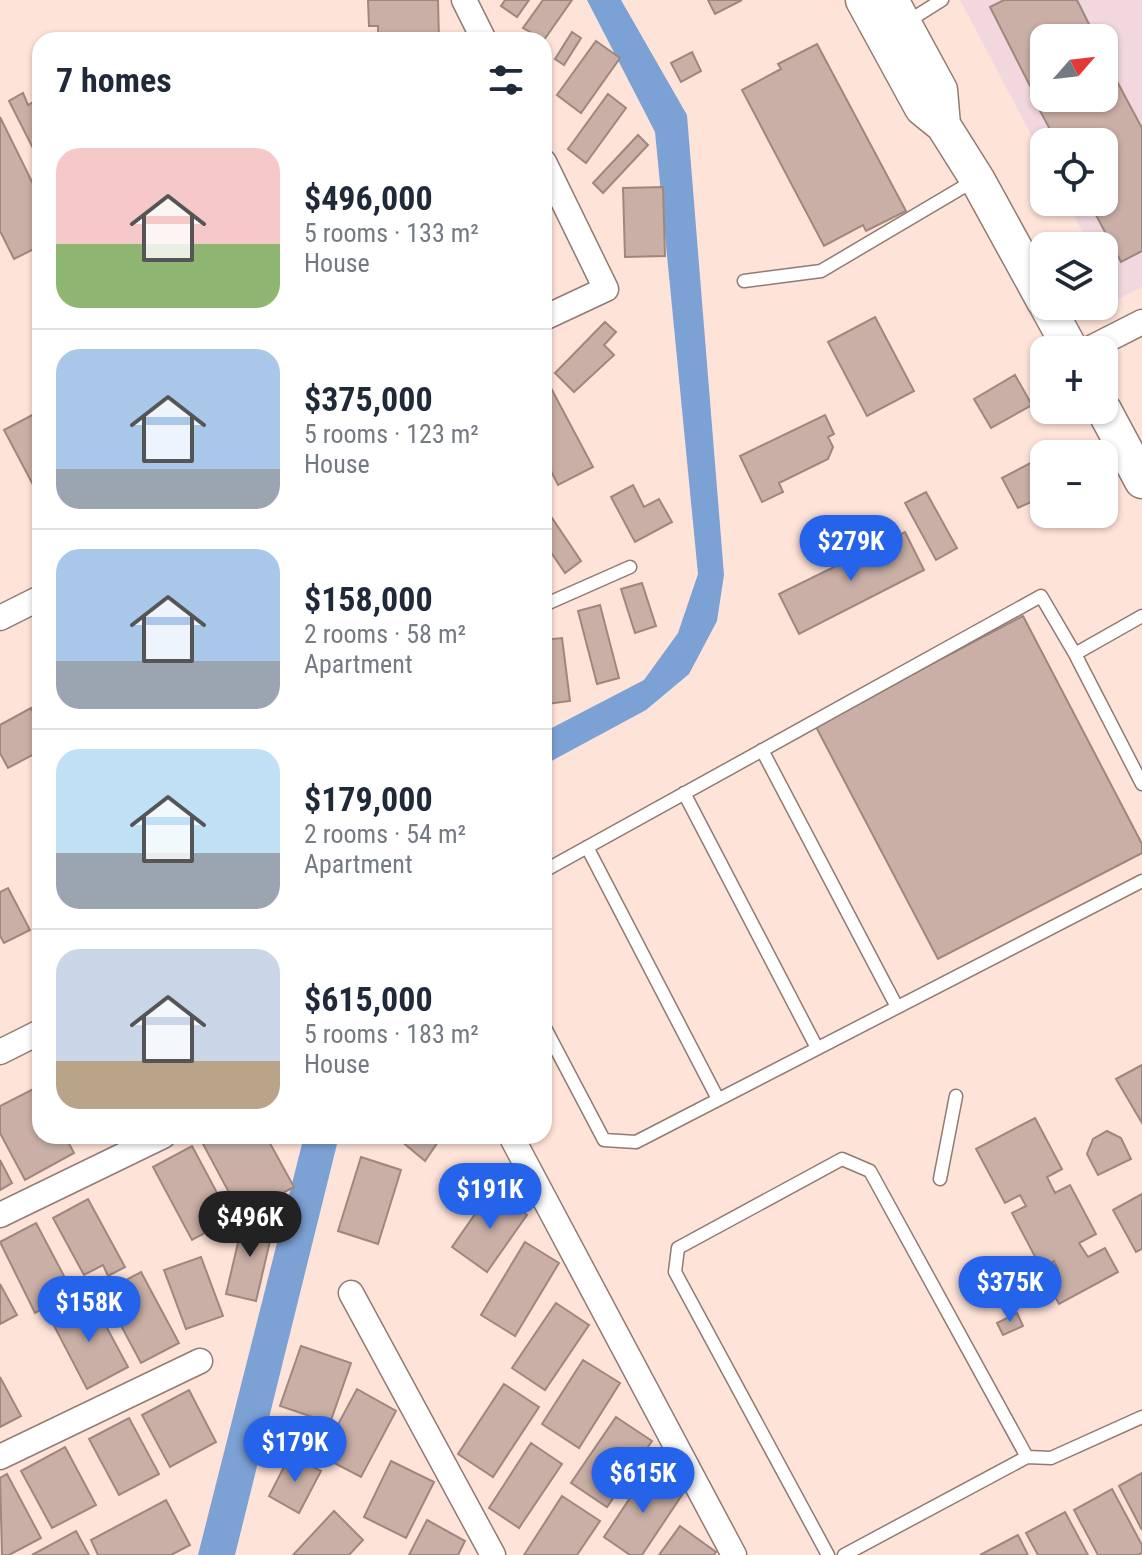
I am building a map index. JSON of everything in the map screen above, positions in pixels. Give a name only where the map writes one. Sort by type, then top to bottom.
[{"type":"main road","points":[[863,0],[922,108],[943,125],[977,179],[1030,276]]},
{"type":"main road","points":[[898,12],[940,90],[943,125]]},
{"type":"main road","points":[[1111,424],[1142,481]]},
{"type":"street","points":[[464,0],[480,32]]},
{"type":"street","points":[[552,178],[606,289],[552,314]]},
{"type":"street","points":[[1114,336],[1142,322]]},
{"type":"street","points":[[0,618],[32,602]]},
{"type":"street","points":[[0,1052],[32,1036]]},
{"type":"street","points":[[0,1215],[146,1144]]},
{"type":"street","points":[[515,1144],[734,1555]]},
{"type":"street","points":[[351,1293],[493,1555]]},
{"type":"street","points":[[0,1457],[200,1361]]},
{"type":"lane","points":[[898,12],[942,0]]},
{"type":"lane","points":[[744,281],[821,271],[977,179]]},
{"type":"lane","points":[[552,601],[630,567]]},
{"type":"lane","points":[[552,867],[1041,596],[1075,654],[1142,784]]},
{"type":"lane","points":[[1075,654],[1142,616]]},
{"type":"lane","points":[[762,750],[897,1007]]},
{"type":"lane","points":[[684,793],[817,1048]]},
{"type":"lane","points":[[587,847],[718,1099]]},
{"type":"lane","points":[[552,1041],[604,1140],[636,1142],[1142,881]]},
{"type":"lane","points":[[940,1179],[956,1096]]},
{"type":"lane","points":[[828,1555],[675,1272],[678,1248],[842,1159],[870,1171],[1027,1457]]},
{"type":"lane","points":[[844,1555],[1027,1457],[1051,1458],[1142,1417]]},
{"type":"shaded area","points":[[960,0],[1142,0],[1142,287],[1118,299],[1118,232],[1083,232],[1074,216],[1118,216],[1118,128],[1030,128],[1030,132]]},
{"type":"water","points":[[587,0],[621,0],[687,115],[724,575],[717,621],[689,674],[646,710],[552,761],[552,728],[644,680],[678,633],[698,574],[655,132]]},
{"type":"water","points":[[302,1144],[337,1144],[235,1555],[198,1555]]},
{"type":"building","points":[[368,0],[438,0],[439,32],[378,32],[378,26],[369,26]]},
{"type":"building","points":[[505,0],[529,0],[517,17],[501,6]]},
{"type":"building","points":[[543,0],[572,0],[550,32],[530,32],[523,28]]},
{"type":"building","points":[[708,0],[742,0],[715,14]]},
{"type":"building","points":[[1004,0],[1077,0],[1089,24],[1030,24],[1030,86],[990,7]]},
{"type":"building","points":[[572,32],[581,38],[564,65],[555,59]]},
{"type":"building","points":[[596,41],[620,58],[581,113],[557,95]]},
{"type":"building","points":[[817,44],[906,211],[866,231],[863,225],[824,246],[742,90],[781,69],[778,64]]},
{"type":"building","points":[[692,52],[701,71],[681,82],[671,63]]},
{"type":"building","points":[[1118,83],[1142,128],[1142,251],[1121,262],[1118,256],[1118,232],[1105,232],[1096,216],[1118,216],[1118,128],[1049,128],[1041,112],[1118,112]]},
{"type":"building","points":[[23,93],[28,105],[32,103],[32,146],[9,101]]},
{"type":"building","points":[[608,94],[626,108],[586,163],[568,149]]},
{"type":"building","points":[[0,117],[32,182],[32,250],[14,259],[0,231]]},
{"type":"building","points":[[638,135],[648,145],[603,193],[593,183]]},
{"type":"building","points":[[663,187],[665,256],[625,257],[623,188]]},
{"type":"building","points":[[875,317],[914,391],[867,416],[828,342]]},
{"type":"building","points":[[605,322],[616,332],[604,345],[614,355],[574,392],[555,373]]},
{"type":"building","points":[[1015,375],[1030,406],[991,428],[974,399]]},
{"type":"building","points":[[552,390],[593,467],[558,485],[552,473]]},
{"type":"building","points":[[32,415],[32,483],[4,430]]},
{"type":"building","points":[[825,415],[834,434],[828,437],[833,447],[828,459],[779,483],[783,492],[762,502],[740,456]]},
{"type":"building","points":[[1030,463],[1030,502],[1018,508],[1002,478]]},
{"type":"building","points":[[633,485],[644,507],[659,499],[672,522],[635,542],[611,497]]},
{"type":"building","points":[[926,492],[957,548],[936,560],[905,503]]},
{"type":"building","points":[[552,518],[581,561],[565,573],[552,554]]},
{"type":"building","points":[[905,532],[924,570],[799,634],[779,594]]},
{"type":"building","points":[[642,583],[656,626],[635,633],[621,589]]},
{"type":"building","points":[[600,605],[619,678],[597,684],[578,611]]},
{"type":"building","points":[[1023,616],[1142,844],[1142,853],[938,959],[815,725]]},
{"type":"building","points":[[562,638],[570,701],[552,703],[552,639]]},
{"type":"building","points":[[31,708],[32,755],[8,768],[0,753],[0,725]]},
{"type":"building","points":[[8,888],[30,930],[4,943],[0,936],[0,892]]},
{"type":"building","points":[[1142,1065],[1142,1123],[1116,1079]]},
{"type":"building","points":[[32,1090],[32,1144],[69,1144],[74,1153],[25,1180],[0,1133],[0,1106]]},
{"type":"building","points":[[1035,1118],[1062,1169],[1047,1177],[1055,1193],[1070,1185],[1096,1234],[1079,1243],[1088,1257],[1105,1248],[1118,1272],[1059,1304],[1044,1276],[1058,1269],[1054,1261],[1041,1268],[1012,1213],[1026,1206],[1020,1195],[1005,1203],[976,1149]]},
{"type":"building","points":[[1107,1131],[1121,1138],[1131,1159],[1098,1175],[1087,1154],[1093,1139]]},
{"type":"building","points":[[203,1144],[270,1144],[294,1187],[241,1215]]},
{"type":"building","points":[[405,1144],[437,1144],[425,1161]]},
{"type":"building","points":[[192,1146],[231,1219],[192,1240],[153,1167]]},
{"type":"building","points":[[361,1157],[401,1170],[378,1244],[338,1231]]},
{"type":"building","points":[[0,1160],[12,1183],[0,1190]]},
{"type":"building","points":[[492,1190],[527,1215],[487,1272],[452,1247]]},
{"type":"building","points":[[1142,1194],[1142,1249],[1136,1252],[1113,1210]]},
{"type":"building","points":[[88,1199],[125,1267],[108,1276],[103,1265],[84,1275],[53,1218]]},
{"type":"building","points":[[244,1217],[274,1224],[256,1301],[226,1294]]},
{"type":"building","points":[[36,1223],[73,1293],[35,1313],[0,1242]]},
{"type":"building","points":[[525,1242],[559,1263],[515,1336],[481,1315]]},
{"type":"building","points":[[201,1257],[223,1316],[186,1329],[164,1270]]},
{"type":"building","points":[[141,1272],[179,1343],[141,1363],[103,1292]]},
{"type":"building","points":[[0,1284],[17,1315],[0,1324]]},
{"type":"building","points":[[91,1298],[128,1367],[87,1389],[51,1320]]},
{"type":"building","points":[[556,1303],[589,1325],[545,1390],[512,1368]]},
{"type":"building","points":[[1017,1313],[1023,1326],[1003,1335],[997,1323]]},
{"type":"building","points":[[301,1346],[351,1363],[330,1423],[280,1406]]},
{"type":"building","points":[[583,1360],[620,1383],[579,1448],[542,1424]]},
{"type":"building","points":[[0,1377],[21,1416],[0,1427]]},
{"type":"building","points":[[504,1384],[539,1407],[493,1477],[458,1454]]},
{"type":"building","points":[[357,1389],[396,1411],[361,1477],[321,1456]]},
{"type":"building","points":[[189,1390],[216,1442],[170,1467],[142,1415]]},
{"type":"building","points":[[616,1417],[652,1441],[607,1507],[571,1483]]},
{"type":"building","points":[[129,1418],[159,1474],[119,1495],[89,1439]]},
{"type":"building","points":[[531,1443],[562,1464],[519,1528],[489,1508]]},
{"type":"building","points":[[65,1447],[96,1505],[52,1528],[21,1471]]},
{"type":"building","points":[[290,1455],[321,1471],[299,1513],[269,1496]]},
{"type":"building","points":[[391,1461],[434,1482],[406,1538],[364,1517]]},
{"type":"building","points":[[648,1471],[682,1495],[642,1555],[630,1555],[604,1537]]},
{"type":"building","points":[[1142,1473],[1142,1530],[1119,1486]]},
{"type":"building","points":[[7,1474],[41,1538],[9,1555],[2,1555],[0,1478]]},
{"type":"building","points":[[1112,1489],[1142,1545],[1142,1553],[1138,1555],[1098,1555],[1074,1510]]},
{"type":"building","points":[[562,1496],[600,1521],[577,1555],[524,1555]]},
{"type":"building","points":[[166,1500],[190,1545],[171,1555],[98,1555],[91,1540]]},
{"type":"building","points":[[334,1511],[363,1540],[349,1555],[293,1555]]},
{"type":"building","points":[[1065,1512],[1088,1555],[1038,1555],[1026,1533]]},
{"type":"building","points":[[427,1520],[465,1541],[458,1555],[409,1555]]},
{"type":"building","points":[[680,1526],[716,1552],[714,1555],[659,1555]]},
{"type":"building","points":[[76,1531],[89,1555],[32,1555]]},
{"type":"building","points":[[1018,1535],[1028,1555],[980,1555]]}]
